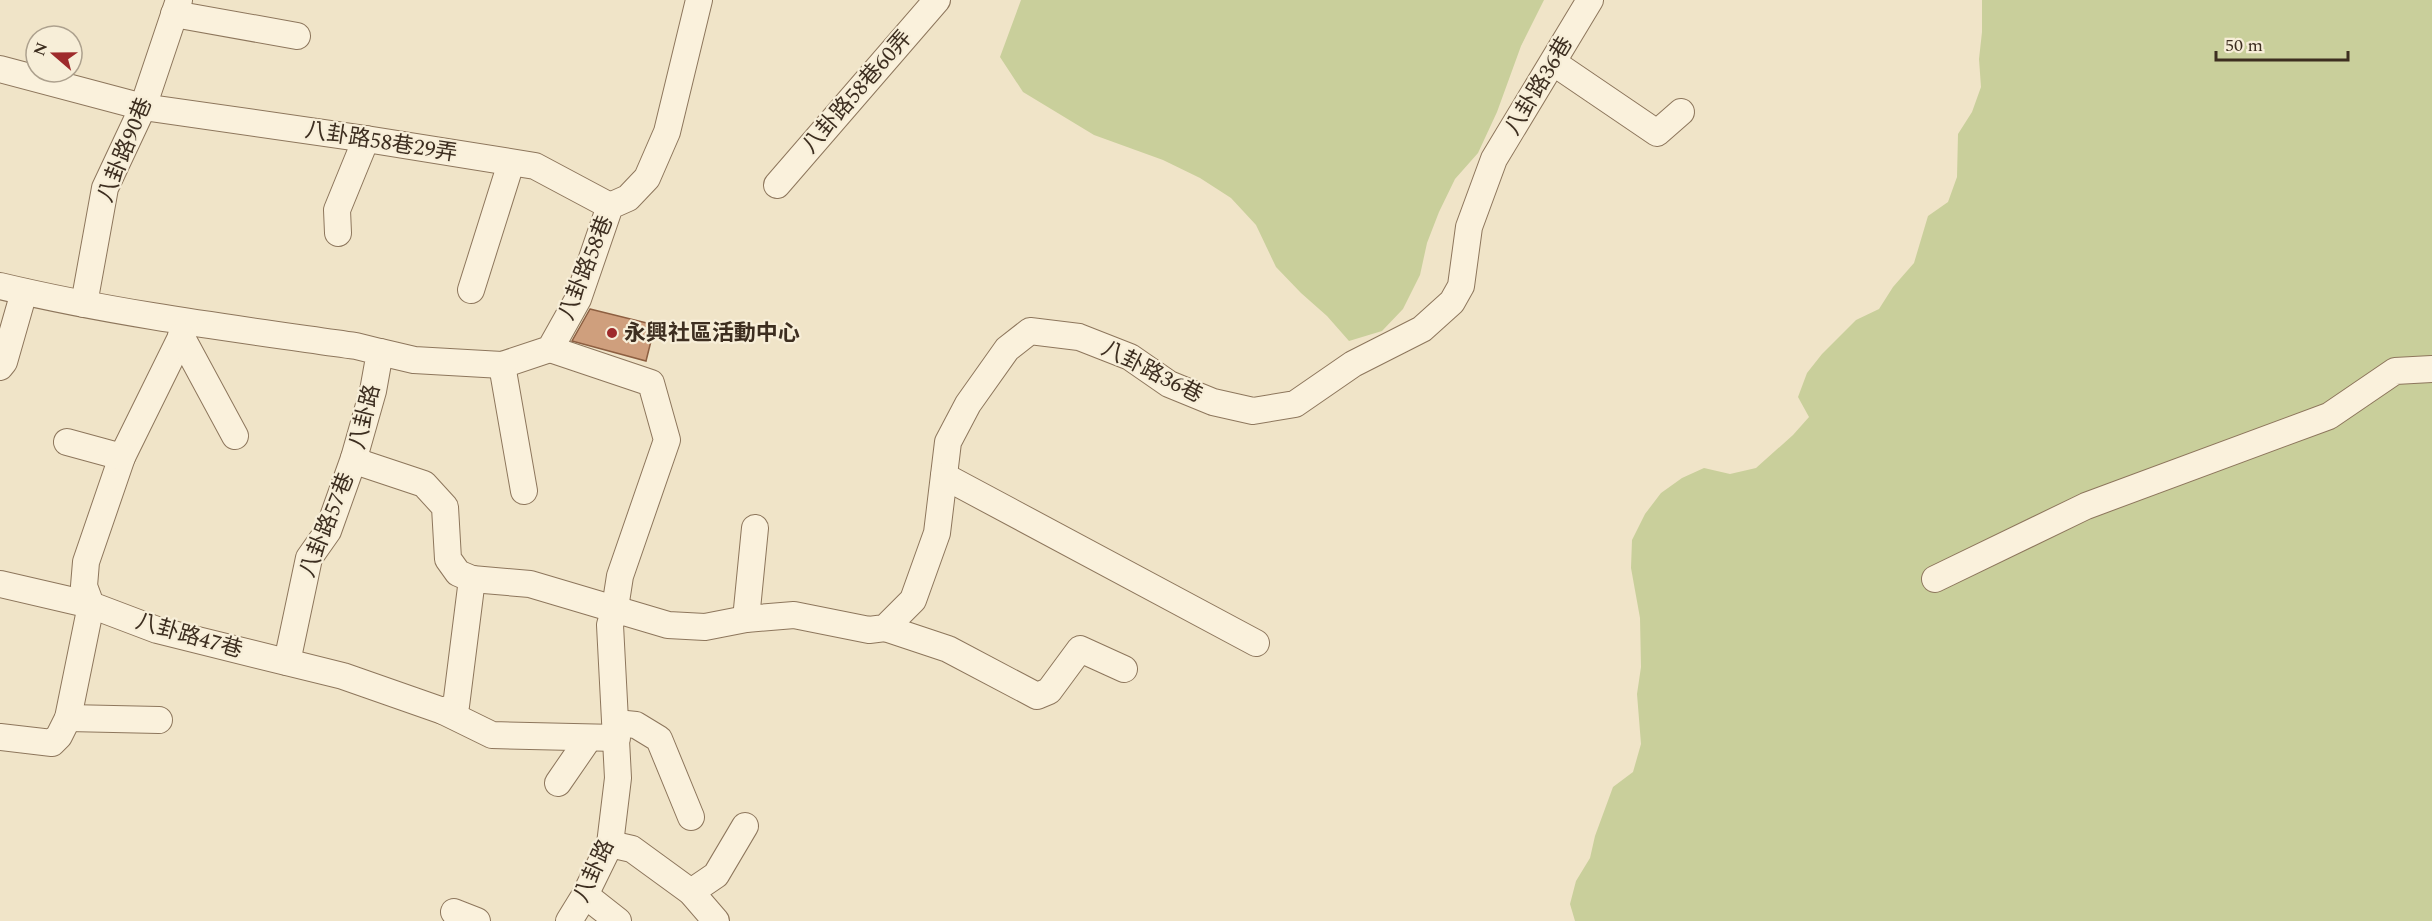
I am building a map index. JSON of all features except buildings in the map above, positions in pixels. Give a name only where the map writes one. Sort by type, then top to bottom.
[{"type":"street","name":"八卦路58巷","points":[[550,350],[578,299],[610,206],[628,198],[647,178],[667,132],[699,0]]},
{"type":"street","name":"八卦路58巷60弄","points":[[777,185],[937,0]]},
{"type":"street","name":"八卦路36巷","points":[[885,628],[913,600],[937,533],[948,442],[968,404],[1007,349],[1030,331],[1079,337],[1130,357],[1178,387],[1213,402],[1253,411],[1295,404],[1353,364],[1422,329],[1452,302],[1461,286],[1469,227],[1494,159],[1590,0]]},
{"type":"street","points":[[176,7],[297,36]]},
{"type":"street","name":"八卦路90巷","points":[[84,304],[105,188],[143,107],[176,7]]},
{"type":"street","points":[[1554,63],[1657,133],[1681,112]]},
{"type":"street","name":"八卦路58巷29弄","points":[[0,69],[143,107],[535,166],[610,206]]},
{"type":"street","points":[[338,233],[337,210],[366,139]]},
{"type":"street","points":[[471,290],[511,163]]},
{"type":"street","points":[[0,367],[4,362],[12,289],[184,329],[356,346],[414,360],[502,365],[550,350]]},
{"type":"street","points":[[184,329],[235,436]]},
{"type":"street","points":[[0,737],[52,743],[59,736],[68,718],[91,604],[84,586],[86,562],[122,457],[184,329]]},
{"type":"street","name":"八卦路","points":[[550,350],[651,383],[667,440],[620,576],[610,625],[618,778],[610,844],[585,896],[569,921]]},
{"type":"street","name":"八卦路","points":[[380,352],[373,391],[354,458],[364,464],[424,484],[445,507],[448,559],[458,573],[472,579]]},
{"type":"street","points":[[502,365],[524,491]]},
{"type":"street","points":[[1935,579],[2086,506],[2328,416],[2395,371],[2432,369]]},
{"type":"street","points":[[67,442],[122,457]]},
{"type":"street","name":"八卦路57巷","points":[[287,662],[309,558],[328,531],[354,458]]},
{"type":"street","points":[[944,476],[1256,643]]},
{"type":"street","points":[[746,620],[755,528]]},
{"type":"street","points":[[443,711],[456,706],[472,579],[530,584],[668,625],[705,627],[794,615],[869,630],[885,628],[948,649],[1037,696],[1049,691],[1080,649],[1124,669]]},
{"type":"street","name":"八卦路47巷","points":[[0,584],[91,604],[157,630],[343,676],[443,711],[492,735],[589,738],[636,725],[659,739],[691,817]]},
{"type":"street","points":[[68,718],[159,720]]},
{"type":"street","points":[[558,783],[589,738]]},
{"type":"street","points":[[691,892],[716,875],[745,826]]},
{"type":"street","points":[[610,844],[632,849],[691,892],[716,921]]},
{"type":"street","points":[[585,896],[618,921]]},
{"type":"green space","points":[[1021,0],[1544,0],[1521,46],[1497,112],[1478,153],[1455,179],[1439,212],[1427,243],[1420,275],[1403,309],[1382,331],[1349,341],[1327,316],[1276,267],[1256,225],[1231,198],[1200,178],[1163,160],[1094,135],[1023,92],[1000,57]]},
{"type":"green space","points":[[1982,0],[2432,0],[2432,921],[1575,921],[1570,904],[1576,881],[1590,858],[1595,836],[1613,787],[1633,772],[1641,744],[1637,694],[1641,667],[1640,618],[1631,568],[1632,540],[1645,514],[1661,493],[1682,478],[1704,468],[1730,474],[1756,468],[1793,435],[1809,417],[1798,397],[1807,373],[1822,354],[1856,320],[1879,309],[1893,287],[1914,263],[1928,216],[1948,202],[1957,177],[1958,134],[1972,112],[1981,87],[1979,59]]},
{"type":"place","name":"永興社區活動中心","points":[[612,333]]}]
